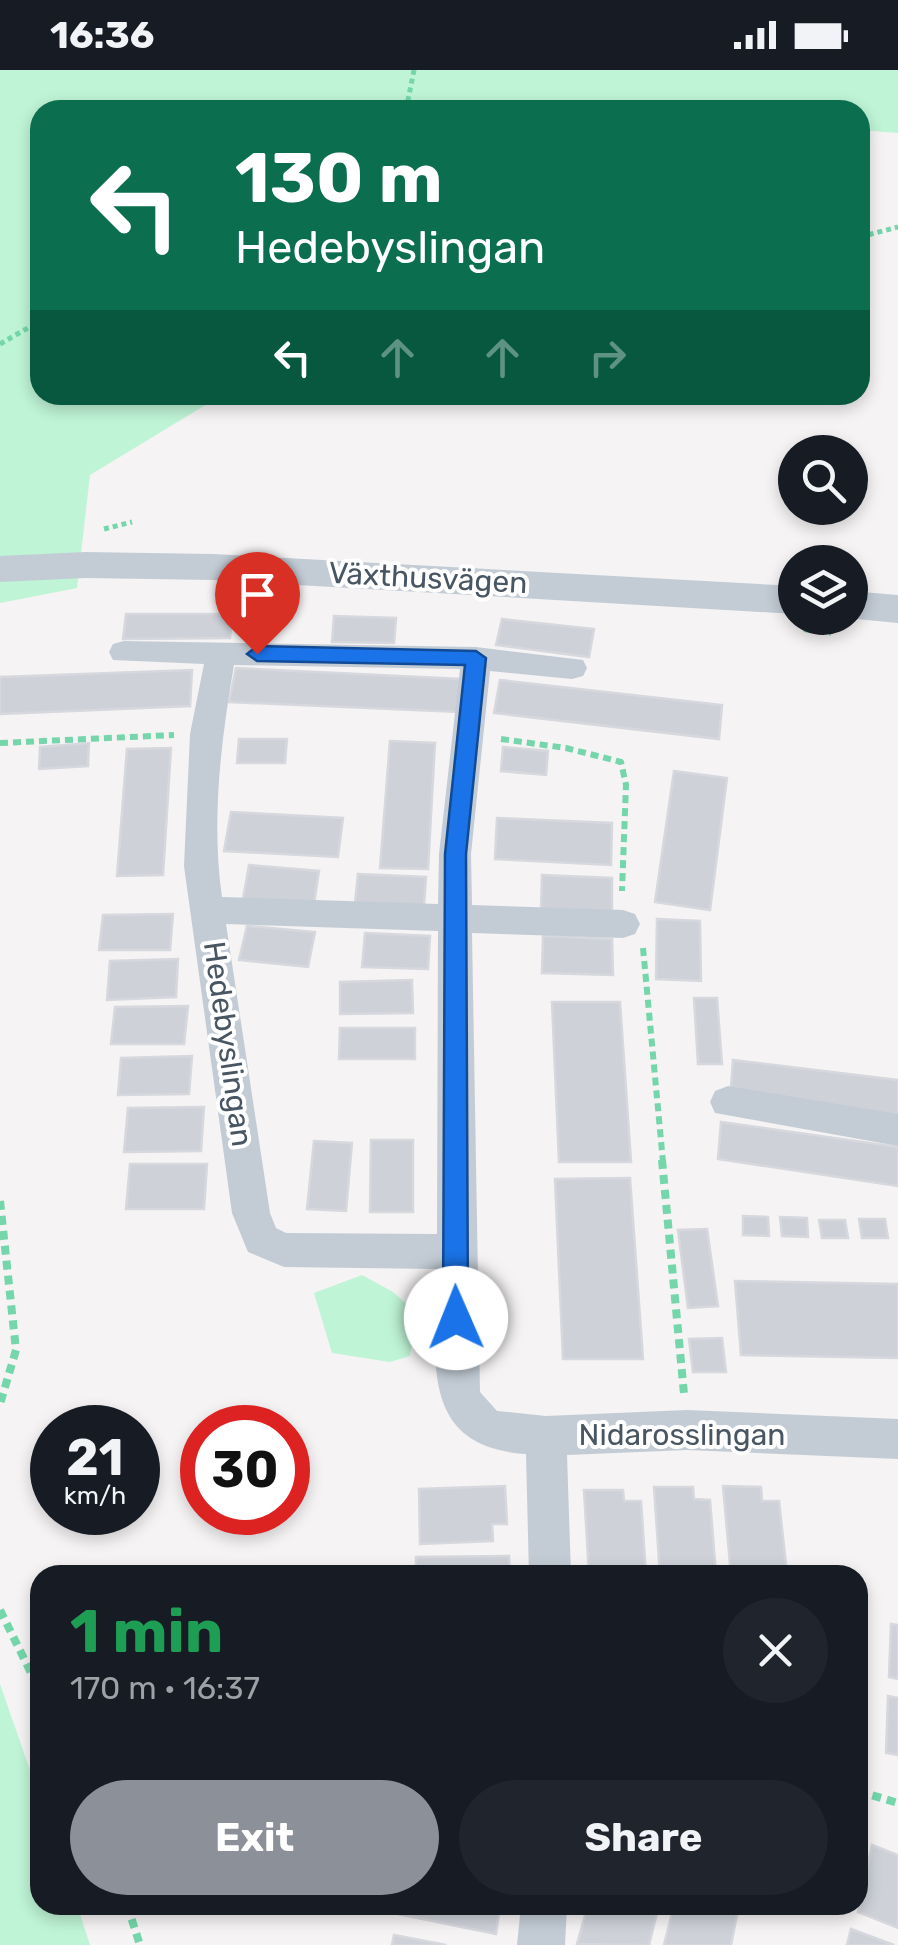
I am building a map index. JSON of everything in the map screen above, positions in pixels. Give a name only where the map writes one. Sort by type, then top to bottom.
[{"type":"street","name":"Växthusvägen","points":[[0,569],[56,564],[224,568],[653,588],[778,599]]},
{"type":"street","points":[[868,606],[898,608]]},
{"type":"street","points":[[124,652],[476,658],[572,668]]},
{"type":"street","name":"Hedebyslingan","points":[[220,653],[206,734],[201,866],[251,1213],[261,1240],[284,1250],[454,1252]]},
{"type":"street","points":[[476,658],[456,854],[454,918],[457,1384],[465,1412],[488,1432],[546,1436]]},
{"type":"street","points":[[210,910],[624,924]]},
{"type":"street","points":[[728,1102],[898,1130]]},
{"type":"street","name":"Nidarosslingan","points":[[550,1565],[546,1436],[687,1430],[898,1439]]},
{"type":"street","points":[[541,1945],[543,1915]]},
{"type":"path","points":[[408,100],[414,70]]},
{"type":"path","points":[[870,235],[898,228]]},
{"type":"path","points":[[0,344],[30,326]]},
{"type":"path","points":[[0,743],[206,734]]},
{"type":"path","points":[[468,735],[566,748],[621,762],[626,784],[624,924],[640,926],[687,1430]]},
{"type":"path","points":[[0,1202],[16,1350],[0,1404]]},
{"type":"path","points":[[0,1610],[30,1671]]},
{"type":"path","points":[[868,1793],[898,1802]]},
{"type":"path","points":[[130,1915],[140,1945]]},
{"type":"green space","points":[[0,70],[898,70],[898,133],[870,131],[870,100],[30,100],[30,405],[206,405],[90,475],[77,588],[0,603]]},
{"type":"green space","points":[[362,1275],[393,1292],[418,1314],[410,1356],[390,1362],[332,1353],[314,1293]]},
{"type":"green space","points":[[0,1684],[30,1770],[30,1915],[80,1915],[90,1945],[0,1945]]},
{"type":"building","points":[[126,614],[232,614],[230,638],[123,639]]},
{"type":"building","points":[[334,616],[396,618],[394,643],[332,642]]},
{"type":"building","points":[[502,619],[594,629],[589,657],[496,645]]},
{"type":"building","points":[[236,668],[461,679],[459,712],[229,702]]},
{"type":"building","points":[[192,670],[190,706],[0,714],[0,677]]},
{"type":"building","points":[[500,680],[722,705],[719,739],[494,713]]},
{"type":"building","points":[[239,739],[287,739],[285,763],[237,763]]},
{"type":"building","points":[[390,741],[435,743],[428,869],[380,868]]},
{"type":"building","points":[[89,743],[88,766],[39,769],[40,747]]},
{"type":"building","points":[[503,747],[548,751],[546,775],[501,771]]},
{"type":"building","points":[[171,748],[163,875],[117,876],[127,749]]},
{"type":"building","points":[[674,771],[727,778],[710,910],[655,902]]},
{"type":"building","points":[[231,812],[343,818],[338,857],[224,851]]},
{"type":"building","points":[[497,818],[612,823],[611,865],[495,859]]},
{"type":"building","points":[[249,865],[319,871],[314,904],[243,899]]},
{"type":"building","points":[[358,874],[426,877],[424,906],[355,903]]},
{"type":"building","points":[[542,875],[612,878],[612,913],[541,909]]},
{"type":"building","points":[[173,914],[170,950],[99,950],[103,915]]},
{"type":"building","points":[[657,919],[700,921],[701,981],[656,979]]},
{"type":"building","points":[[247,926],[315,932],[308,967],[239,960]]},
{"type":"building","points":[[365,933],[430,936],[428,969],[362,967]]},
{"type":"building","points":[[543,936],[612,939],[613,975],[542,973]]},
{"type":"building","points":[[178,959],[176,997],[107,1000],[110,961]]},
{"type":"building","points":[[412,980],[413,1013],[340,1014],[340,982]]},
{"type":"building","points":[[694,998],[717,998],[722,1064],[698,1064]]},
{"type":"building","points":[[552,1002],[620,1002],[631,1162],[559,1162]]},
{"type":"building","points":[[188,1006],[184,1044],[111,1044],[115,1007]]},
{"type":"building","points":[[340,1028],[415,1028],[415,1059],[339,1059]]},
{"type":"building","points":[[192,1056],[189,1094],[118,1095],[121,1058]]},
{"type":"building","points":[[733,1060],[898,1080],[898,1120],[730,1100]]},
{"type":"building","points":[[204,1107],[201,1151],[124,1152],[128,1108]]},
{"type":"building","points":[[721,1122],[898,1147],[898,1186],[718,1159]]},
{"type":"building","points":[[371,1140],[413,1140],[413,1212],[370,1212]]},
{"type":"building","points":[[314,1141],[352,1143],[346,1211],[307,1209]]},
{"type":"building","points":[[130,1164],[207,1164],[204,1209],[126,1209]]},
{"type":"building","points":[[630,1178],[643,1359],[563,1359],[555,1179]]},
{"type":"building","points":[[743,1216],[768,1217],[769,1236],[743,1235]]},
{"type":"building","points":[[780,1217],[807,1218],[808,1237],[782,1236]]},
{"type":"building","points":[[859,1219],[885,1219],[888,1238],[862,1238]]},
{"type":"building","points":[[819,1220],[845,1220],[848,1238],[822,1238]]},
{"type":"building","points":[[707,1229],[718,1306],[688,1308],[678,1230]]},
{"type":"building","points":[[735,1281],[898,1284],[898,1358],[741,1355]]},
{"type":"building","points":[[722,1338],[726,1372],[693,1372],[689,1339]]},
{"type":"building","points":[[505,1486],[507,1524],[492,1524],[493,1541],[420,1544],[419,1489]]},
{"type":"building","points":[[723,1486],[761,1487],[762,1501],[779,1501],[786,1565],[730,1565]]},
{"type":"building","points":[[654,1487],[693,1487],[694,1499],[710,1500],[715,1565],[659,1565]]},
{"type":"building","points":[[584,1490],[623,1490],[624,1501],[641,1501],[645,1565],[588,1565]]},
{"type":"building","points":[[509,1556],[509,1565],[416,1565],[416,1557]]},
{"type":"building","points":[[891,1624],[898,1625],[898,1679],[889,1677]]},
{"type":"building","points":[[888,1696],[898,1698],[898,1755],[886,1753]]},
{"type":"building","points":[[872,1845],[898,1855],[898,1928],[866,1915]]},
{"type":"building","points":[[403,1915],[499,1915],[496,1934]]},
{"type":"building","points":[[585,1915],[656,1915],[649,1945],[577,1944]]},
{"type":"building","points":[[672,1915],[737,1915],[731,1945],[664,1945]]},
{"type":"building","points":[[851,1929],[894,1945],[847,1945]]},
{"type":"building","points":[[394,1935],[446,1945],[392,1945]]},
{"type":"route","points":[[257,654],[476,658],[456,854],[456,1318]]}]
